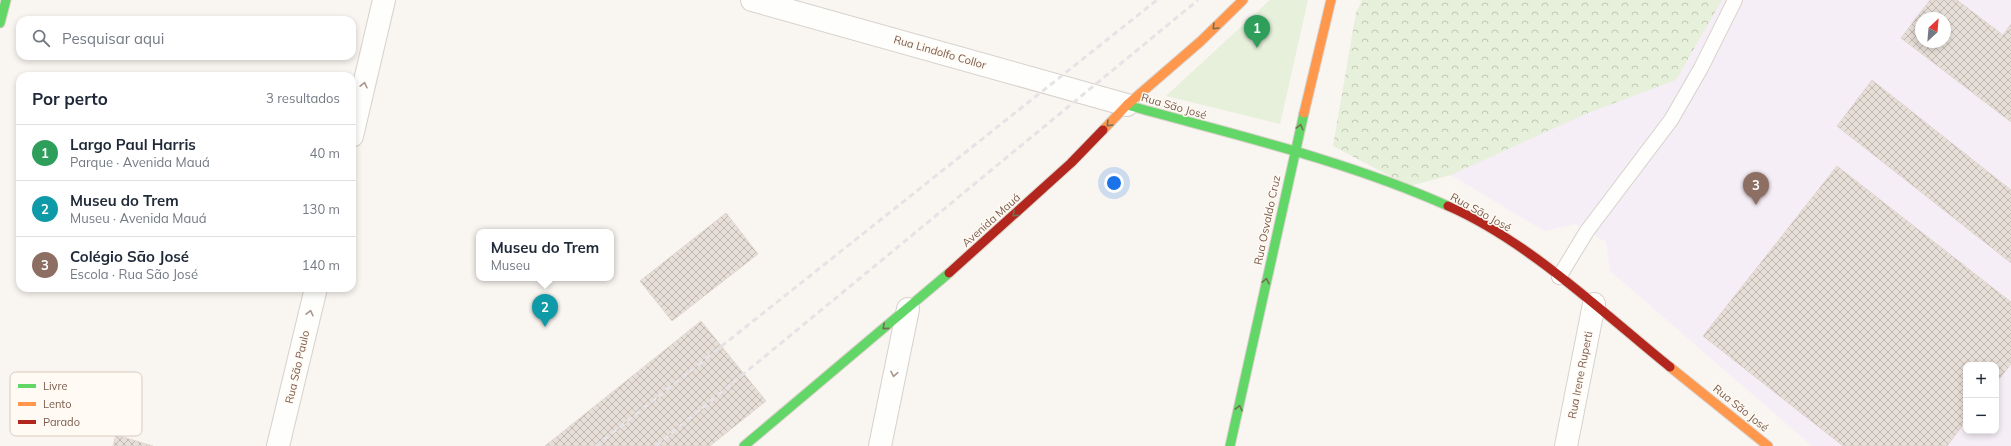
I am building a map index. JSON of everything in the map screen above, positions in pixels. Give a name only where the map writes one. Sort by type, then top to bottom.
[{"type":"main road","points":[[0,23],[6,0]]},
{"type":"main road","name":"Avenida Mauá","points":[[744,446],[973,252],[1071,163],[1127,105],[1201,41],[1243,0]]},
{"type":"main road","name":"Rua Osvaldo Cruz","points":[[1230,446],[1295,149],[1331,0]]},
{"type":"main road","name":"Rua São José","points":[[1127,105],[1214,130],[1295,149],[1383,178],[1456,210],[1515,245],[1559,277],[1768,446]]},
{"type":"street","points":[[356,119],[384,0]]},
{"type":"street","name":"Rua Lindolfo Collor","points":[[752,0],[1127,105]]},
{"type":"street","name":"Rua São Paulo","points":[[278,446],[315,292]]},
{"type":"street","name":"Rua Irene Ruperti","points":[[1566,446],[1594,304]]},
{"type":"street","points":[[880,446],[908,308]]},
{"type":"lane","points":[[1559,277],[1587,231],[1671,120],[1701,68],[1735,0]]},
{"type":"shaded area","points":[[1362,0],[2011,0],[2011,446],[1812,446],[1610,271],[1606,242],[1575,224],[1544,231],[1451,175],[1409,186],[1333,146],[1356,13]]},
{"type":"green space","points":[[1270,0],[1308,0],[1280,124],[1166,96]]},
{"type":"green space","points":[[1362,0],[1722,0],[1676,80],[1588,113],[1451,175],[1409,186],[1333,146],[1356,13]]},
{"type":"building","points":[[1930,0],[1957,0],[2003,35],[2011,24],[2011,122],[1901,38],[1915,20],[1915,48],[1951,48],[1951,12],[1921,12]]},
{"type":"building","points":[[1872,80],[2011,190],[2011,263],[1837,126]]},
{"type":"building","points":[[1837,166],[2011,302],[2011,364],[1999,379],[1999,362],[1963,362],[1963,425],[1947,446],[1843,446],[1703,336]]},
{"type":"building","points":[[726,213],[758,254],[672,321],[640,281]]},
{"type":"building","points":[[701,321],[766,401],[710,446],[545,446]]},
{"type":"building","points":[[116,436],[119,436],[153,446],[113,446]]},
{"type":"railway","points":[[596,446],[1157,0]]},
{"type":"railway","points":[[656,446],[1198,0]]},
{"type":"traffic: fast","points":[[0,23],[6,0]]},
{"type":"traffic: fast","points":[[1127,105],[1249,138],[1330,162],[1370,175],[1448,206]]},
{"type":"traffic: fast","points":[[1230,446],[1304,113]]},
{"type":"traffic: fast","points":[[744,446],[949,273]]},
{"type":"traffic: slow","points":[[1103,130],[1127,105],[1201,41],[1243,0]]},
{"type":"traffic: slow","points":[[1304,113],[1331,0]]},
{"type":"traffic: slow","points":[[1670,367],[1768,446]]},
{"type":"traffic: jam","points":[[949,273],[1071,163],[1103,130]]},
{"type":"traffic: jam","points":[[1448,206],[1507,238],[1564,279],[1670,367]]},
{"type":"place","name":"Largo Paul Harris","points":[[1257,48]]},
{"type":"place","name":"Colégio São José","points":[[1756,205]]},
{"type":"place","name":"Museu do Trem","points":[[545,327]]}]
